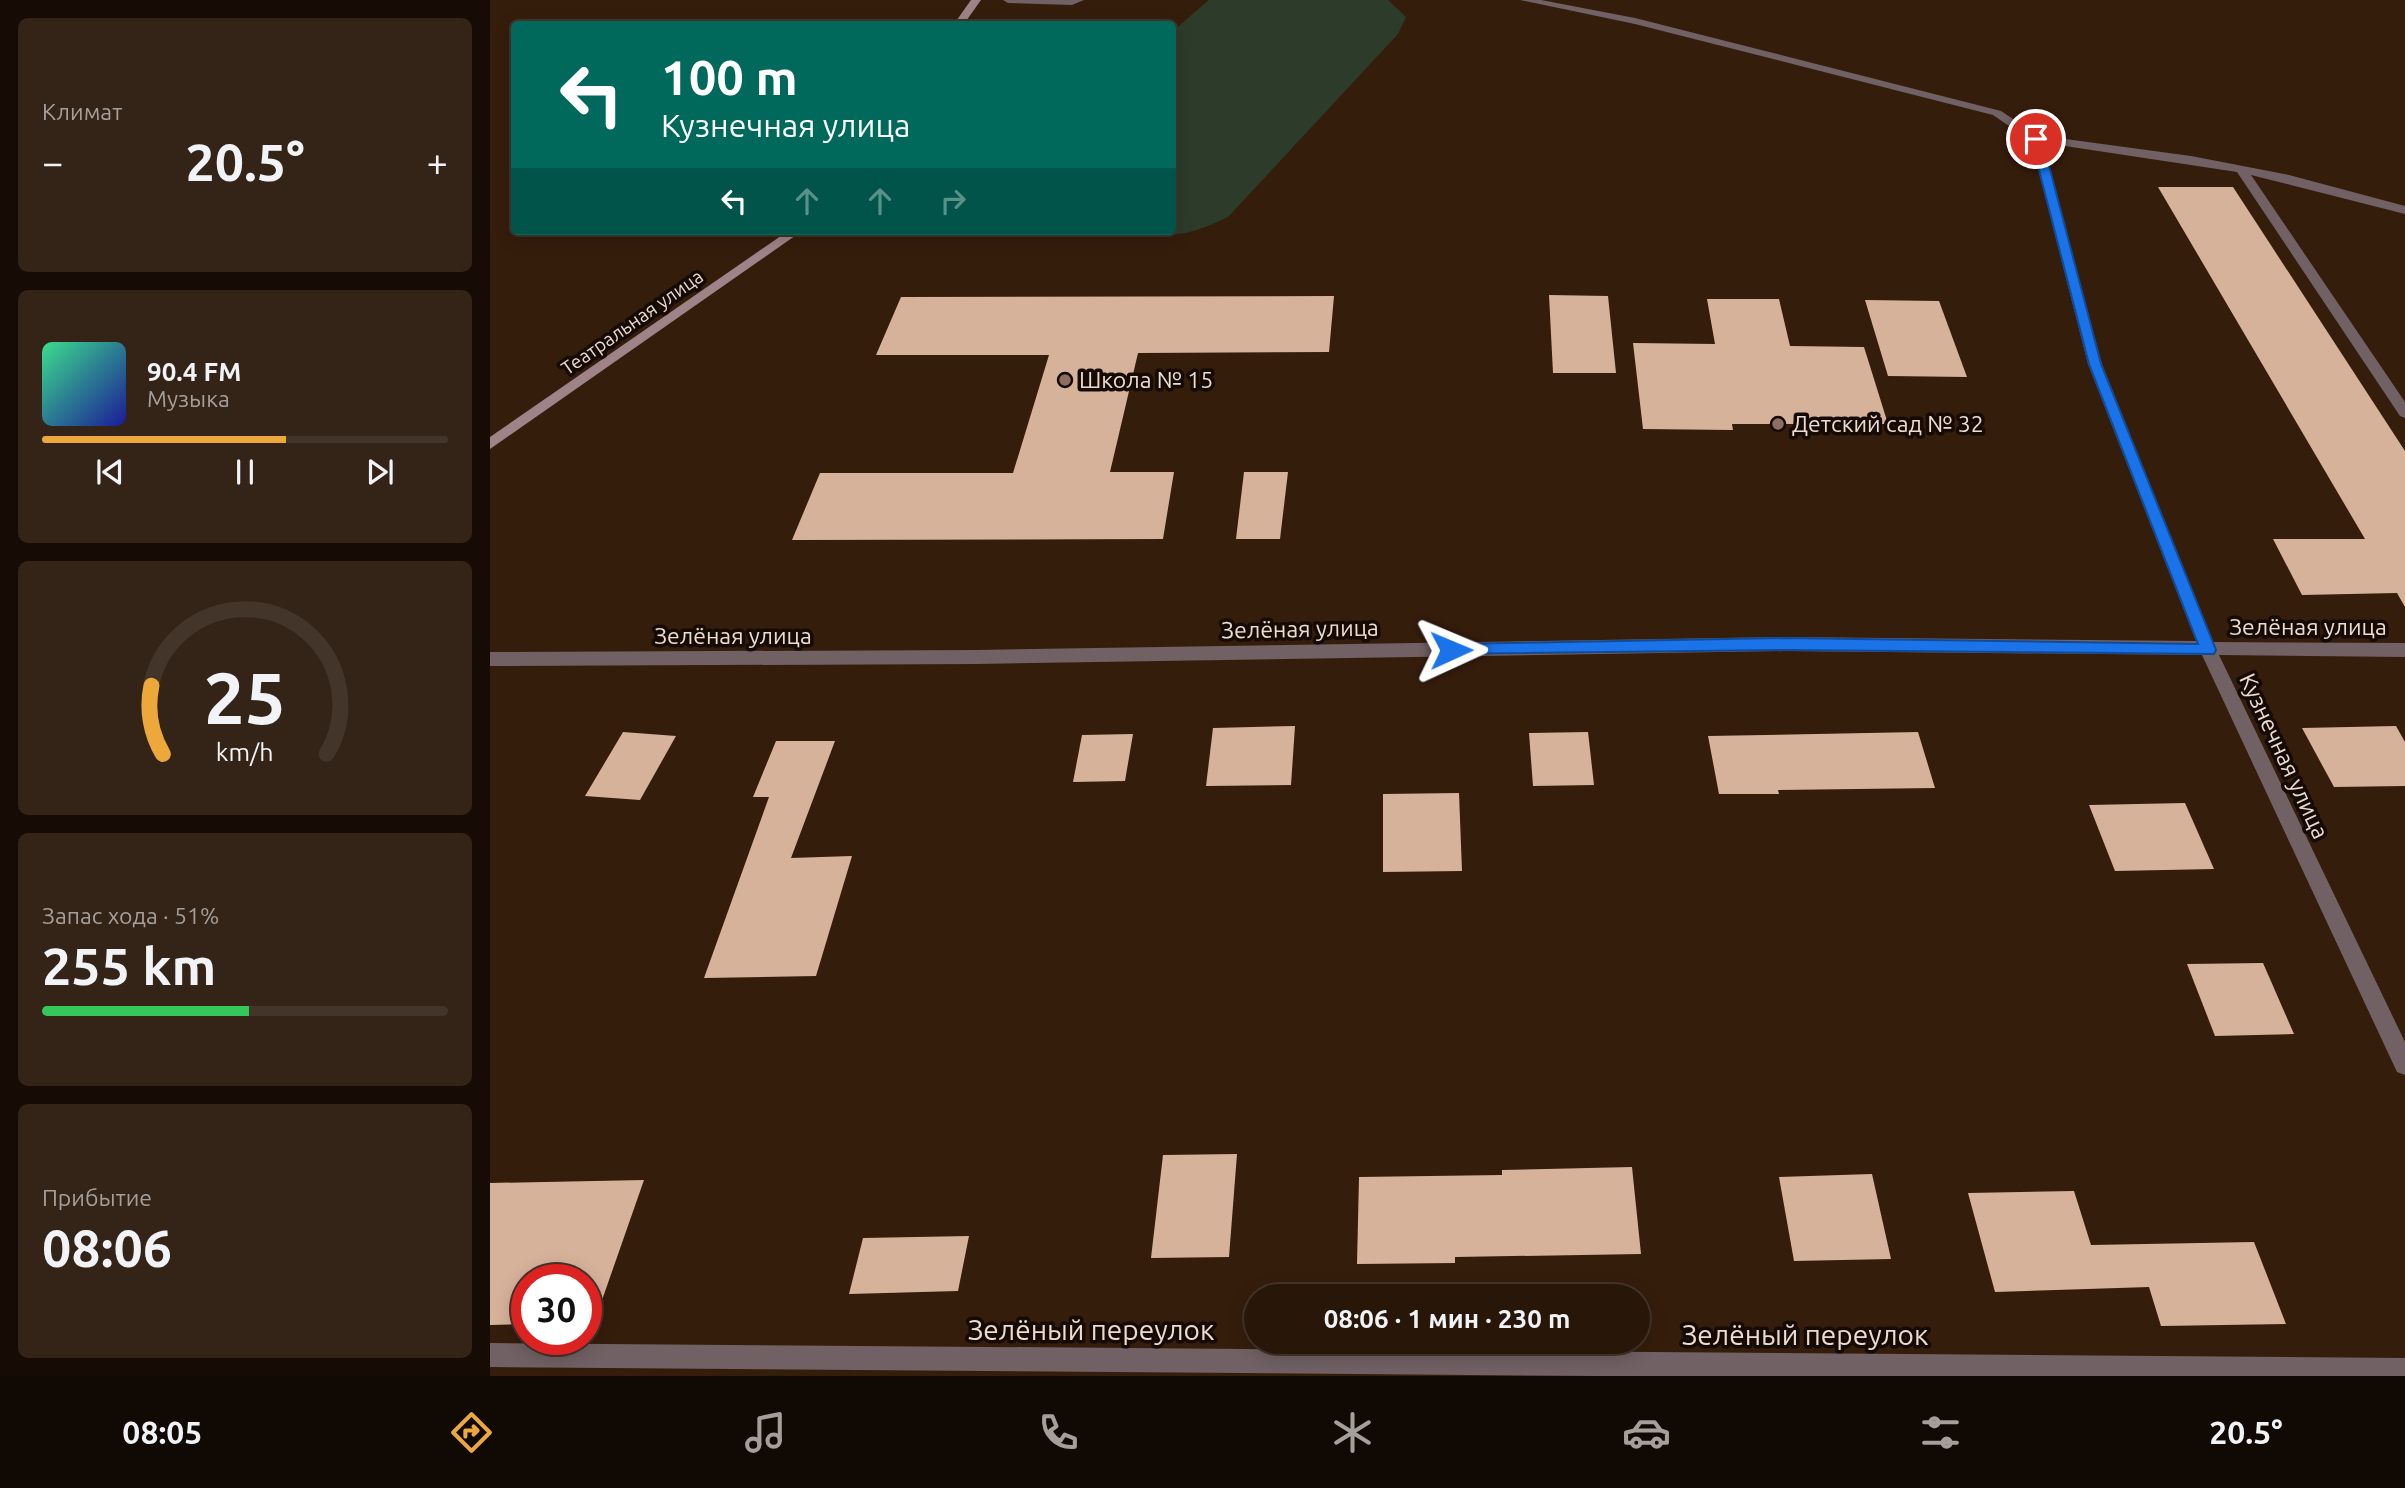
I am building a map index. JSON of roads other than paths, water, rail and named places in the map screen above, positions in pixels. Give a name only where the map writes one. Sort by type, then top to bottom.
[{"type":"main road","points":[[962,21],[976,0]]},
{"type":"main road","name":"Театральная улица","points":[[490,444],[790,235]]},
{"type":"street","points":[[1008,0],[1079,0]]},
{"type":"street","points":[[1525,0],[1635,21],[1997,113],[2036,139],[2289,179],[2405,210]]},
{"type":"street","name":"Кузнечная улица","points":[[2036,139],[2095,364],[2208,650],[2405,1065]]},
{"type":"street","points":[[2241,170],[2405,413]]},
{"type":"street","name":"Зелёная улица","points":[[490,659],[964,657],[1786,644],[2405,650]]},
{"type":"street","name":"Зелёный переулок","points":[[490,1354],[2405,1370]]},
{"type":"place","name":"Школа № 15","points":[[1065,380]]},
{"type":"place","name":"Детский сад № 32","points":[[1778,424]]}]
